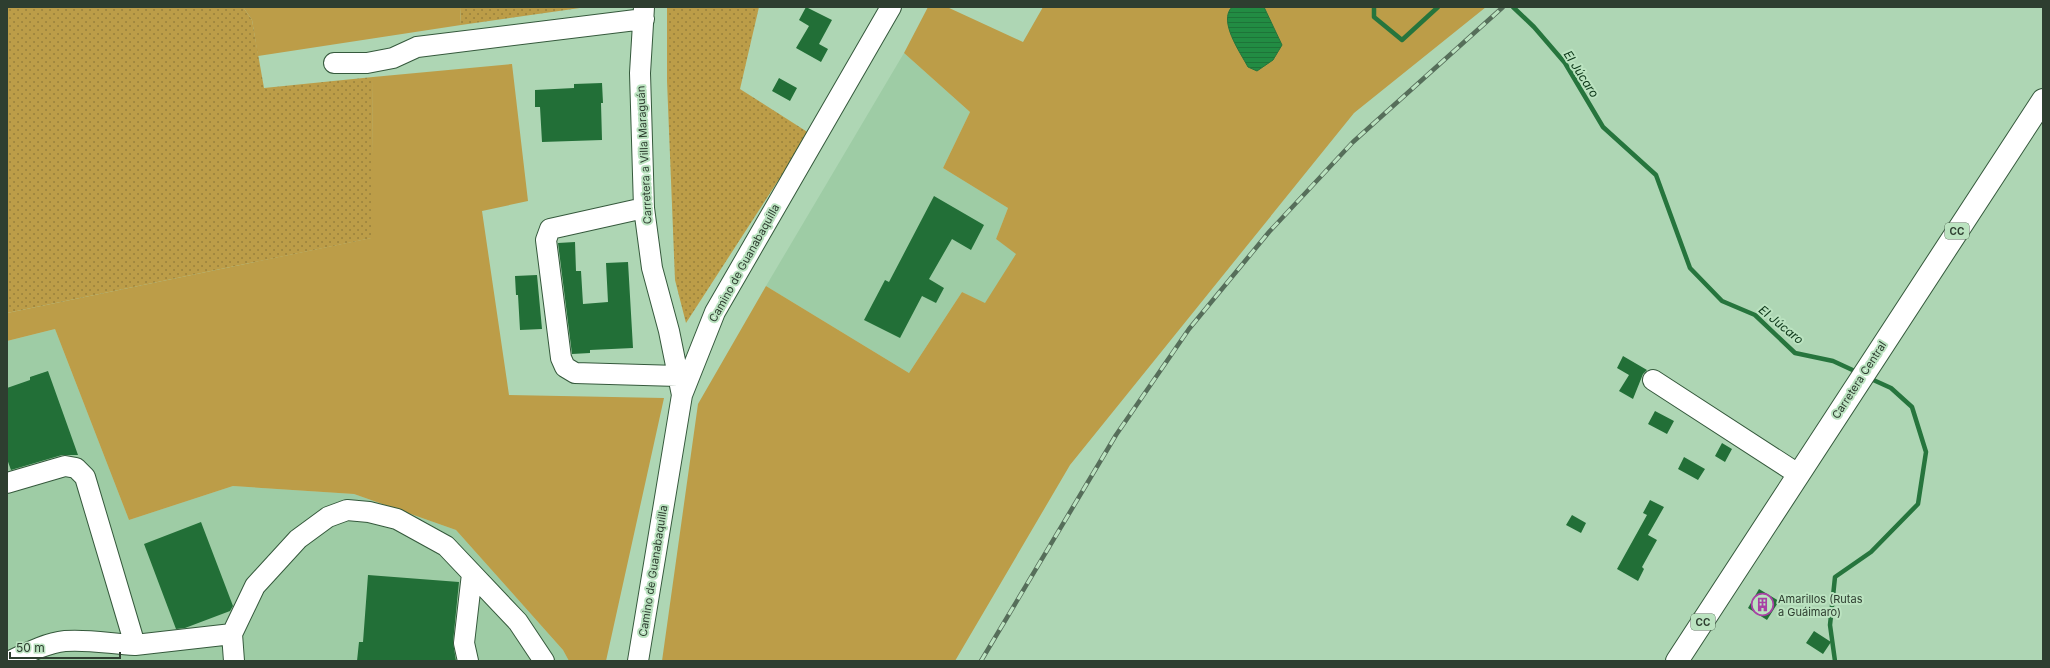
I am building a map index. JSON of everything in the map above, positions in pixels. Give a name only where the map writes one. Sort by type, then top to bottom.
[{"type":"highway","name":"Carretera Central","points":[[1677,661],[1852,390],[2043,100]]},
{"type":"street","name":"Camino de Guanabaquilla","points":[[638,661],[682,396],[715,312],[891,7]]},
{"type":"street","name":"Carretera a Villa Maraguán","points":[[644,13],[640,73],[644,208],[652,268],[682,396]]},
{"type":"street","points":[[334,63],[367,63],[393,58],[417,47],[644,13]]},
{"type":"street","points":[[644,208],[550,229],[546,240],[561,358],[565,367],[575,373],[678,376]]},
{"type":"street","points":[[1653,380],[1798,474]]},
{"type":"street","points":[[7,483],[65,466],[76,468],[84,477],[135,645]]},
{"type":"street","points":[[234,661],[232,634],[255,586],[298,540],[328,517],[347,510],[369,512],[397,519],[446,546],[518,622],[544,661]]},
{"type":"street","points":[[468,661],[464,644],[472,574]]},
{"type":"street","points":[[7,656],[10,661],[37,648],[63,641],[86,641],[108,652],[135,645],[232,634]]},
{"type":"shaded area","points":[[7,7],[243,7],[252,20],[264,88],[373,77],[372,238],[7,313]]},
{"type":"shaded area","points":[[243,7],[460,7],[461,25],[258,56],[252,20]]},
{"type":"shaded area","points":[[460,7],[587,7],[461,25]]},
{"type":"shaded area","points":[[667,7],[759,7],[740,89],[809,133],[686,323],[675,280],[667,81]]},
{"type":"shaded area","points":[[928,7],[947,7],[1023,42],[1043,7],[1486,7],[1354,113],[1070,465],[955,661],[662,661],[698,404],[766,286],[909,373],[962,292],[985,303],[1016,254],[996,239],[1008,208],[943,168],[970,112],[904,53]]},
{"type":"shaded area","points":[[1232,7],[1264,7],[1282,45],[1273,60],[1257,71],[1248,67],[1232,37],[1227,20],[1228,13]]},
{"type":"shaded area","points":[[904,53],[970,112],[943,168],[1008,208],[996,239],[1017,254],[985,304],[962,292],[909,373],[766,286]]},
{"type":"shaded area","points":[[512,64],[528,201],[482,211],[509,395],[664,398],[606,661],[569,661],[563,650],[456,530],[354,494],[233,486],[129,520],[55,329],[7,341],[7,313],[371,238],[373,77]]},
{"type":"shaded area","points":[[55,329],[129,520],[233,486],[354,494],[456,530],[563,650],[569,661],[7,661],[7,341]]},
{"type":"building","points":[[806,7],[832,20],[819,44],[828,49],[821,62],[796,48],[809,26],[799,20]]},
{"type":"building","points":[[779,78],[797,88],[790,101],[772,91]]},
{"type":"building","points":[[602,83],[602,140],[542,142],[540,107],[535,107],[535,90],[574,88],[574,84]]},
{"type":"building","points":[[934,196],[984,225],[971,250],[952,239],[929,279],[944,288],[936,303],[922,296],[900,338],[864,320],[885,280],[889,282]]},
{"type":"building","points":[[575,242],[576,271],[581,271],[583,304],[608,302],[606,263],[628,262],[633,348],[590,350],[590,353],[572,354],[558,243]]},
{"type":"building","points":[[537,275],[542,329],[520,330],[518,295],[516,295],[515,276]]},
{"type":"building","points":[[1623,356],[1647,370],[1643,374],[1633,399],[1619,391],[1629,375],[1617,368]]},
{"type":"building","points":[[48,371],[78,455],[62,455],[11,470],[7,459],[7,388],[30,380],[30,377]]},
{"type":"building","points":[[1655,411],[1674,421],[1667,434],[1648,424]]},
{"type":"building","points":[[1722,443],[1732,449],[1725,462],[1715,456]]},
{"type":"building","points":[[1684,457],[1705,469],[1698,480],[1678,469]]},
{"type":"building","points":[[1650,500],[1664,507],[1648,535],[1657,540],[1642,567],[1644,569],[1638,581],[1617,569],[1647,515],[1643,513]]},
{"type":"building","points":[[1572,515],[1586,523],[1581,533],[1566,525]]},
{"type":"building","points":[[201,522],[233,606],[230,611],[185,628],[176,629],[144,544]]},
{"type":"building","points":[[368,575],[459,582],[453,642],[456,661],[357,661],[359,642],[363,642]]},
{"type":"building","name":"Amarillos (Rutas a Guáimaro)","points":[[1759,589],[1779,601],[1767,620],[1748,608]]},
{"type":"building","points":[[1814,631],[1831,642],[1823,654],[1806,643]]},
{"type":"waterway","name":"El Júcaro","points":[[1374,7],[1374,17],[1402,40],[1438,7]]},
{"type":"waterway","name":"El Júcaro","points":[[1513,7],[1534,27],[1565,63],[1603,127],[1656,175],[1690,268],[1722,301],[1755,315],[1795,353],[1833,361],[1859,373]]},
{"type":"waterway","name":"El Júcaro","points":[[1835,661],[1830,625],[1835,577],[1871,552],[1918,504],[1926,452],[1912,407],[1891,388],[1869,378]]},
{"type":"railway","points":[[981,661],[1116,435],[1189,329],[1269,232],[1353,142],[1503,7]]},
{"type":"place","name":"Amarillos (Rutas a Guáimaro)","points":[[1763,605]]}]
